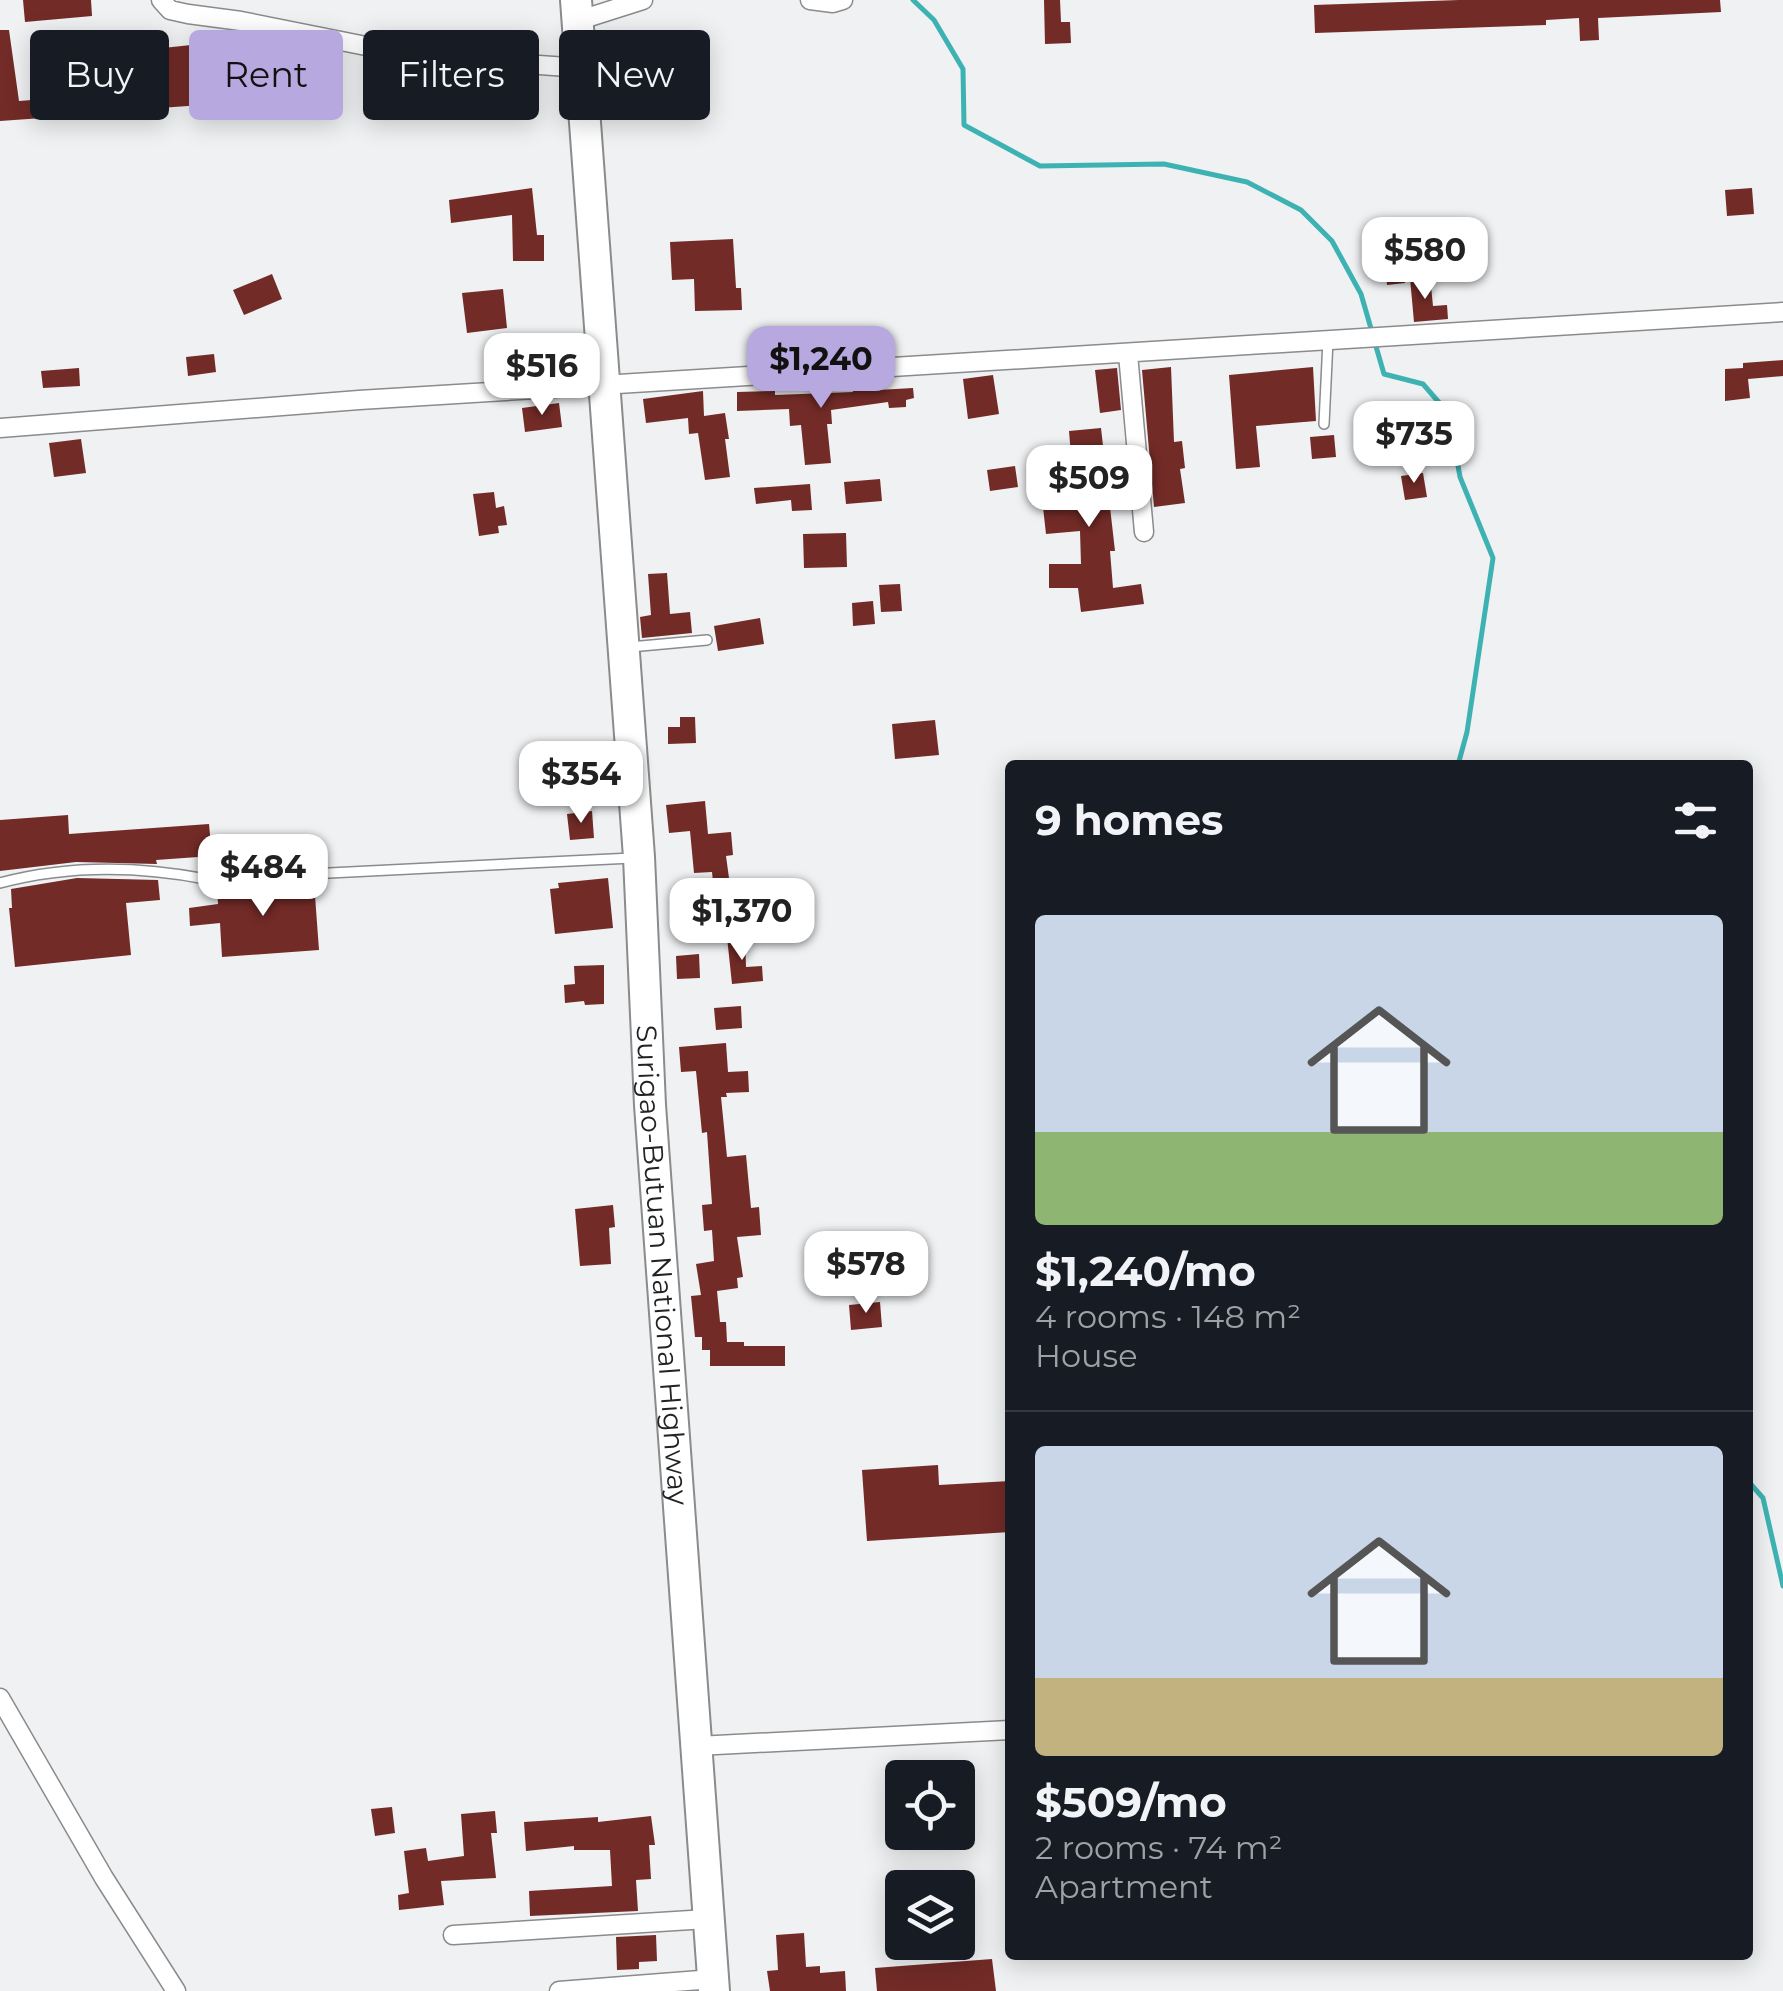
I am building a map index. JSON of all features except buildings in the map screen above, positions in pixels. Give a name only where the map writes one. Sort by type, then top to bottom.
[{"type":"highway","name":"Surigao-Butuan National Highway","points":[[585,120],[640,857],[650,1105],[714,1985]]},
{"type":"street","points":[[161,0],[170,10],[188,14],[416,56],[559,66]]},
{"type":"street","points":[[577,11],[643,0]]},
{"type":"street","points":[[810,0],[843,0]]},
{"type":"street","points":[[0,428],[603,385],[1783,312]]},
{"type":"street","points":[[1128,354],[1144,532]]},
{"type":"street","points":[[0,1698],[104,1878],[176,1991]]},
{"type":"street","points":[[697,1746],[1005,1730]]},
{"type":"street","points":[[453,1935],[707,1919]]},
{"type":"street","points":[[559,1991],[714,1985]]},
{"type":"lane","points":[[1324,424],[1328,340]]},
{"type":"lane","points":[[624,648],[706,640]]},
{"type":"lane","points":[[0,883],[30,875],[111,869],[161,871],[206,879],[640,857]]},
{"type":"waterway","points":[[913,0],[934,20],[963,69],[964,125],[1040,166],[1164,164],[1247,182],[1301,210],[1332,241],[1361,294],[1372,332]]},
{"type":"waterway","points":[[1375,343],[1384,374],[1423,384],[1449,414],[1460,477],[1493,558],[1459,760]]},
{"type":"waterway","points":[[1753,1487],[1763,1498],[1783,1586]]}]
